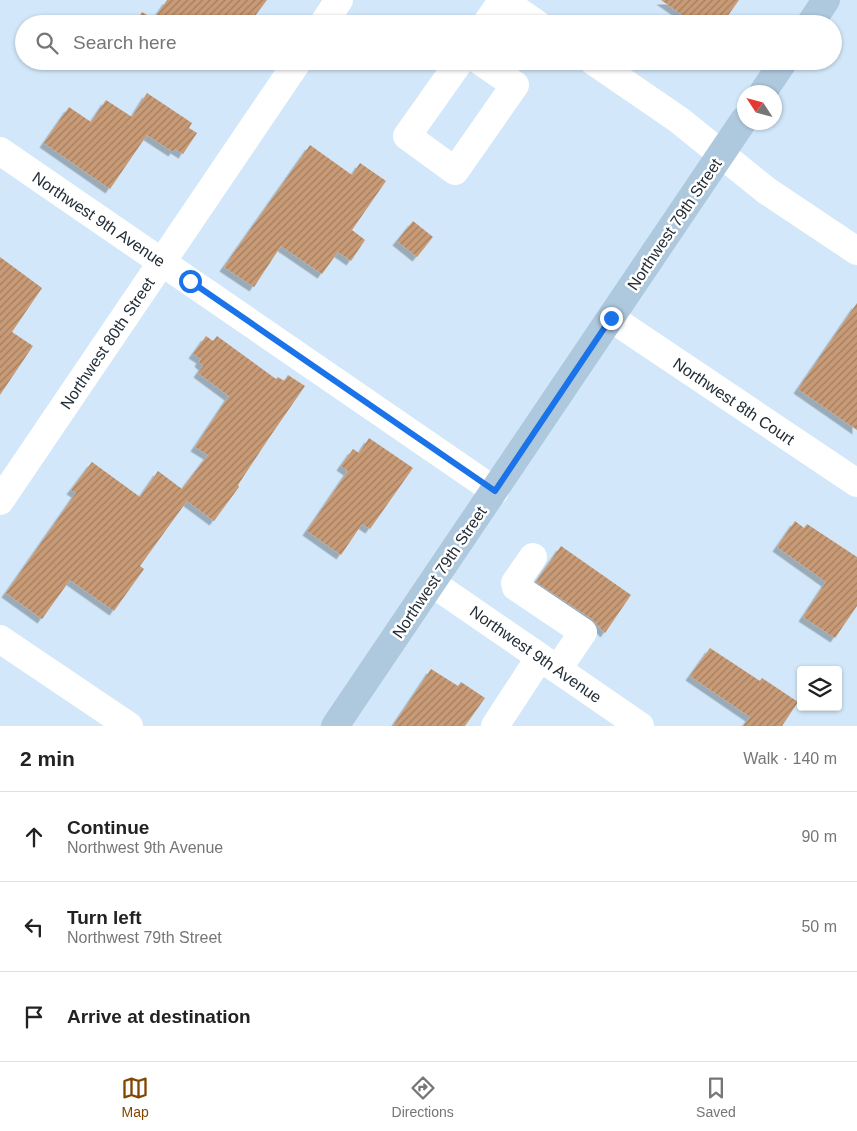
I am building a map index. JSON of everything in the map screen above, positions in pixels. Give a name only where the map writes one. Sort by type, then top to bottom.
[{"type":"main road","points":[[816,15],[826,0]]},
{"type":"main road","points":[[768,85],[778,70]]},
{"type":"main road","name":"Northwest 79th Street","points":[[336,726],[738,130]]},
{"type":"street","points":[[329,15],[339,0]]},
{"type":"street","points":[[492,15],[502,0],[524,15]]},
{"type":"street","name":"Northwest 80th Street","points":[[0,501],[292,70]]},
{"type":"street","points":[[454,70],[407,136],[455,171],[514,85],[493,70]]},
{"type":"street","points":[[605,70],[680,120],[766,192],[857,252]]},
{"type":"street","name":"Northwest 9th Avenue","points":[[0,151],[495,491]]},
{"type":"street","name":"Northwest 8th Court","points":[[611,318],[857,483]]},
{"type":"street","points":[[495,726],[549,663],[583,632],[516,587],[515,583],[533,558]]},
{"type":"street","name":"Northwest 9th Avenue","points":[[432,583],[549,663],[624,721]]},
{"type":"street","points":[[0,639],[129,726]]},
{"type":"building","points":[[167,0],[267,0],[256,15],[157,15]]},
{"type":"building","points":[[661,0],[739,0],[728,15],[682,15]]},
{"type":"building","points":[[147,93],[192,123],[189,128],[197,133],[183,154],[175,149],[173,152],[147,135],[110,189],[44,143],[69,107],[91,122],[106,100],[132,117]]},
{"type":"building","points":[[310,145],[352,175],[360,163],[386,181],[352,230],[365,240],[351,261],[338,252],[322,274],[281,246],[254,287],[224,267]]},
{"type":"building","points":[[413,221],[433,237],[417,257],[397,241]]},
{"type":"building","points":[[0,257],[42,288],[12,332],[33,346],[0,395]]},
{"type":"building","points":[[857,303],[857,430],[798,389]]},
{"type":"building","points":[[206,336],[213,341],[217,336],[276,379],[278,377],[284,381],[288,375],[305,386],[238,485],[239,487],[214,521],[187,501],[140,566],[144,569],[114,611],[70,580],[42,619],[6,593],[76,493],[71,490],[92,462],[140,497],[158,471],[182,489],[208,455],[195,447],[229,396],[198,373],[203,366],[199,362],[201,359],[193,354]]},
{"type":"building","points":[[369,438],[413,468],[370,529],[362,524],[341,555],[307,531],[348,471],[341,466],[353,449],[359,453]]},
{"type":"building","points":[[795,521],[804,528],[807,524],[857,557],[857,606],[835,638],[803,617],[826,582],[777,547]]},
{"type":"building","points":[[561,546],[631,595],[605,633],[592,619],[536,582]]},
{"type":"building","points":[[710,648],[760,681],[762,678],[797,701],[797,704],[782,726],[743,726],[750,717],[690,676]]},
{"type":"building","points":[[431,669],[458,686],[461,682],[485,698],[465,726],[393,726]]},
{"type":"route","points":[[190,281],[495,491],[611,318]]}]
